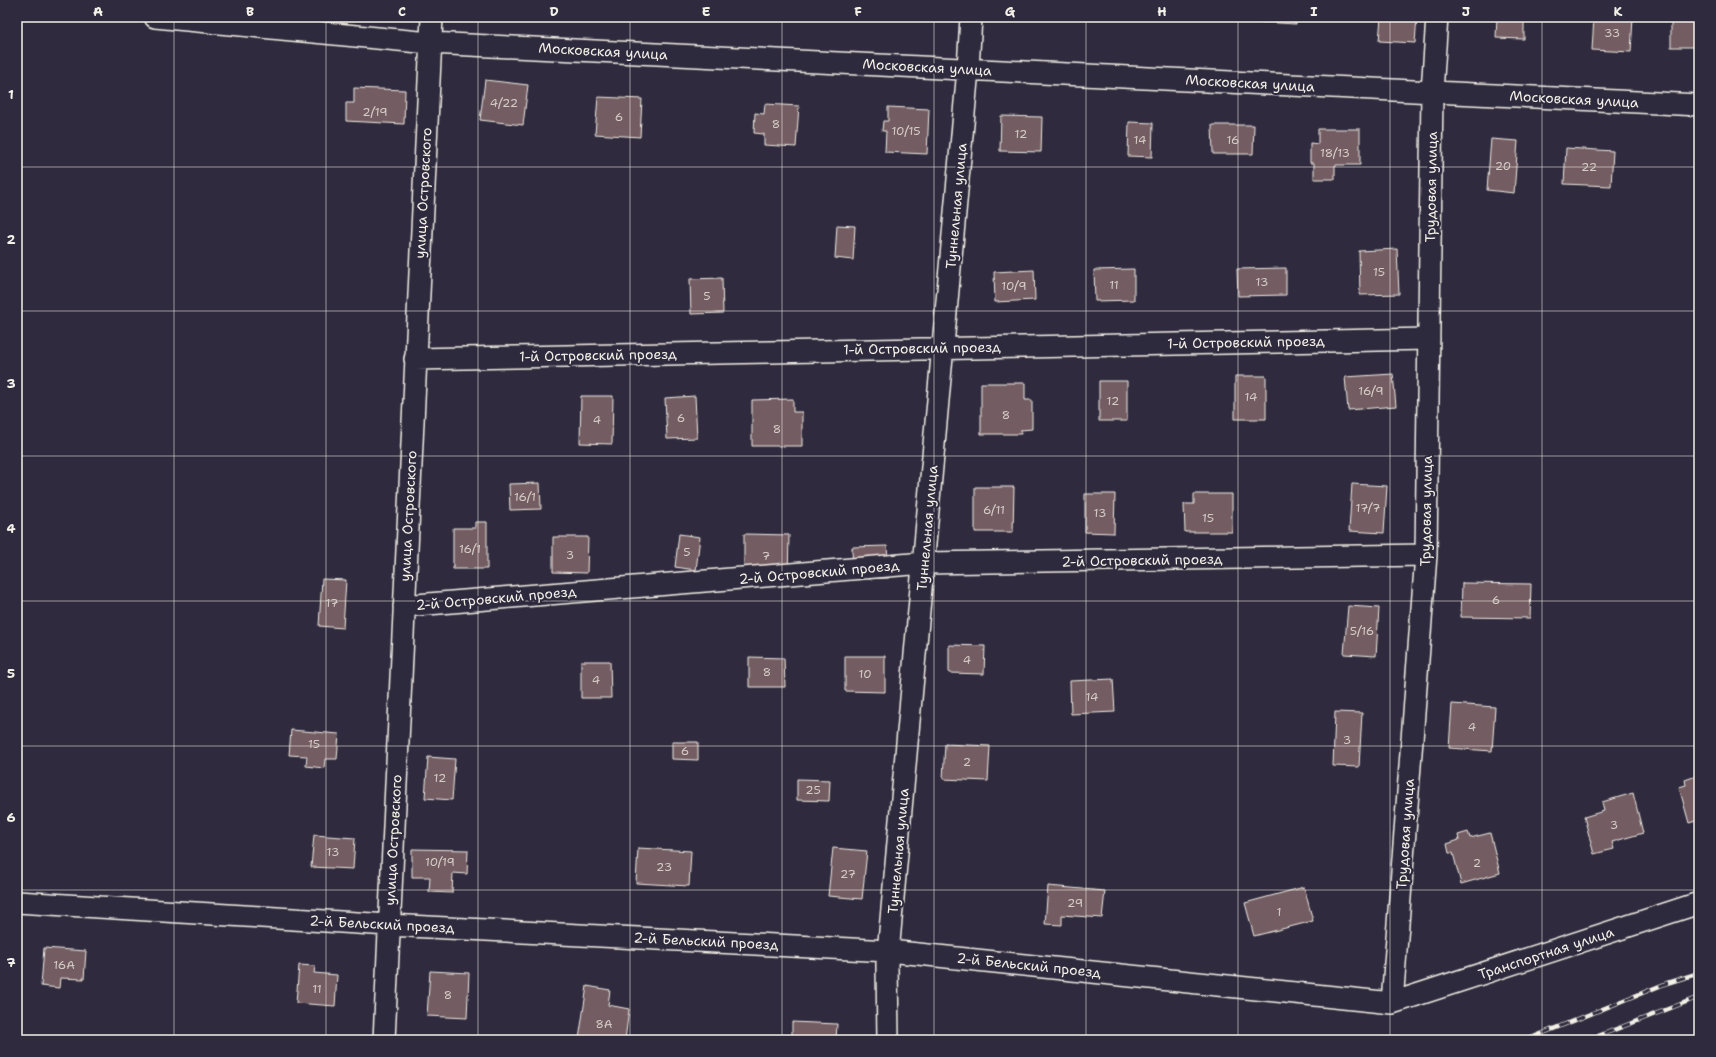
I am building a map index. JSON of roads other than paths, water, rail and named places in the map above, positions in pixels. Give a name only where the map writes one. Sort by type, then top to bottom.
[{"type":"street","name":"Московская улица","points":[[155,17],[430,42],[1699,105]]},
{"type":"street","name":"улица Островского","points":[[384,1040],[432,17]]},
{"type":"street","name":"Туннельная улица","points":[[888,1040],[888,951],[968,69],[971,17]]},
{"type":"street","name":"Трудовая улица","points":[[1392,1003],[1426,555],[1432,92],[1437,17]]},
{"type":"street","name":"1-й Островский проезд","points":[[415,359],[943,347],[1429,339]]},
{"type":"street","name":"2-й Островский проезд","points":[[404,606],[924,563],[1426,555]]},
{"type":"street","name":"2-й Бельский проезд","points":[[17,902],[389,925],[888,951],[1392,1003]]},
{"type":"street","name":"Транспортная улица","points":[[1392,1003],[1699,903]]},
{"type":"railway","points":[[1526,1040],[1667,983],[1699,973]]},
{"type":"railway","points":[[1588,1040],[1699,997]]}]
